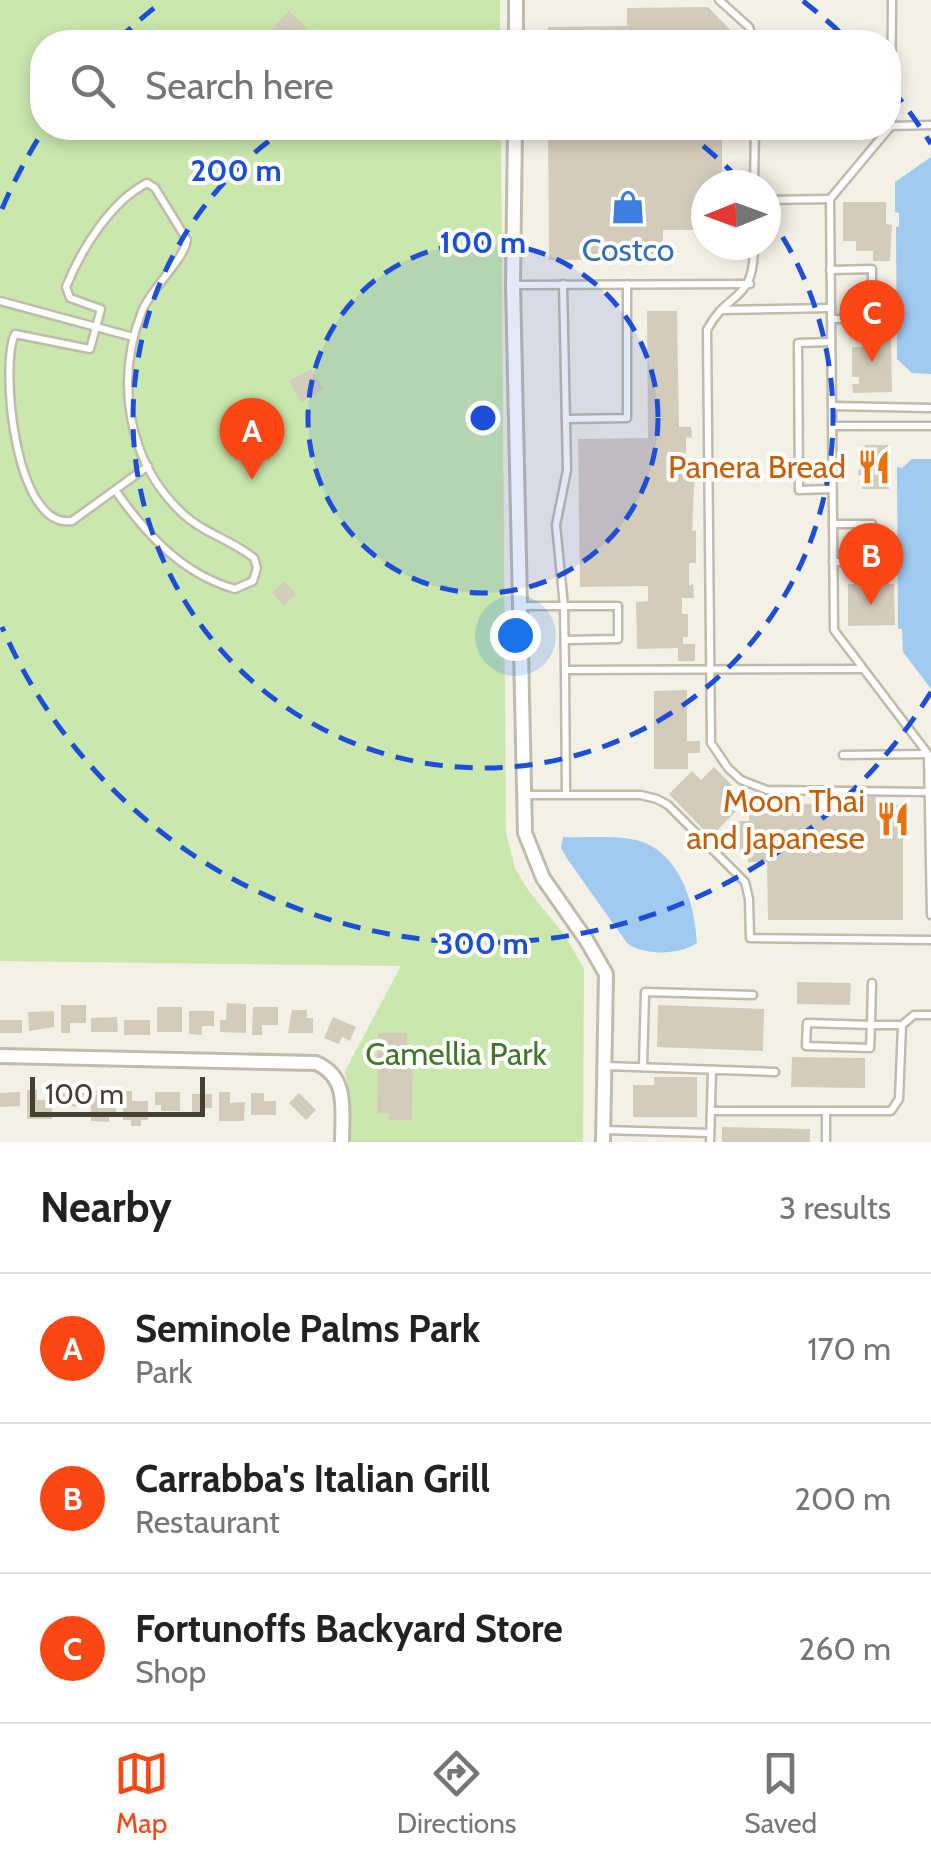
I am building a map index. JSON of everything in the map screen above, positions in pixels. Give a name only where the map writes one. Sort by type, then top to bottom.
[{"type":"street","points":[[516,0],[516,30]]},
{"type":"street","points":[[515,140],[514,285],[525,833],[533,858],[606,974],[603,1136]]},
{"type":"street","points":[[0,1056],[316,1063],[330,1071],[340,1086],[342,1142]]},
{"type":"lane","points":[[719,0],[750,30]]},
{"type":"lane","points":[[892,0],[893,30]]},
{"type":"lane","points":[[901,126],[931,125]]},
{"type":"lane","points":[[754,140],[754,170]]},
{"type":"lane","points":[[879,140],[830,199],[834,630],[930,754],[931,915]]},
{"type":"lane","points":[[115,490],[153,538],[186,565],[235,589],[253,581],[258,568],[254,558],[182,513],[148,466],[136,440],[127,393],[133,336],[156,286],[183,254],[187,240],[163,200],[147,183],[110,216],[88,245],[66,287],[70,298],[101,309],[90,349],[20,333],[11,337],[7,380],[9,422],[21,478],[32,500],[55,520],[72,521],[148,466]]},
{"type":"lane","points":[[781,200],[830,199]]},
{"type":"lane","points":[[754,260],[750,284],[706,330],[712,743],[728,768],[742,780],[767,790],[930,792]]},
{"type":"lane","points":[[830,270],[872,269],[872,319],[831,320]]},
{"type":"lane","points":[[564,284],[567,470],[556,526],[564,606],[566,795]]},
{"type":"lane","points":[[566,419],[628,418],[628,284]]},
{"type":"lane","points":[[514,285],[750,284]]},
{"type":"lane","points":[[0,301],[133,336]]},
{"type":"lane","points":[[723,310],[831,308]]},
{"type":"lane","points":[[831,342],[798,343],[799,490],[832,489]]},
{"type":"lane","points":[[832,406],[931,408]]},
{"type":"lane","points":[[832,426],[931,426]]},
{"type":"lane","points":[[833,524],[872,524],[873,562],[833,562]]},
{"type":"lane","points":[[520,606],[618,606],[618,639],[565,640]]},
{"type":"lane","points":[[565,670],[864,669]]},
{"type":"lane","points":[[843,755],[930,754]]},
{"type":"lane","points":[[524,794],[641,795],[668,805],[744,882],[749,898],[750,938],[931,940]]},
{"type":"lane","points":[[872,983],[870,1025],[870,1048],[806,1046],[806,1023],[870,1025],[902,1025],[914,1015],[931,1015]]},
{"type":"lane","points":[[643,1067],[645,992],[753,995]]},
{"type":"lane","points":[[711,1110],[883,1113],[896,1107],[902,1025]]},
{"type":"lane","points":[[604,1066],[775,1072]]},
{"type":"lane","points":[[603,1136],[710,1138],[712,1070]]},
{"type":"lane","points":[[826,1112],[826,1142]]},
{"type":"green space","name":"Camellia Park","points":[[0,0],[500,0],[500,30],[30,30],[30,140],[501,140],[506,833],[515,868],[566,937],[584,969],[583,1142],[351,1142],[351,1103],[345,1071],[401,966],[0,961]]},
{"type":"water","points":[[931,157],[931,374],[912,373],[897,359],[899,213],[895,212],[895,182]]},
{"type":"water","points":[[912,459],[931,459],[931,689],[903,652],[902,629],[898,629],[897,467],[902,468]]},
{"type":"water","points":[[563,837],[636,840],[664,855],[688,896],[697,943],[662,952],[642,950],[627,943],[568,860],[561,848]]},
{"type":"building","points":[[708,7],[730,30],[548,30],[627,26],[627,8]]},
{"type":"building","points":[[289,11],[306,27],[303,30],[272,28]]},
{"type":"building","name":"Costco","points":[[548,140],[722,140],[722,170],[691,170],[691,230],[663,230],[663,259],[549,260]]},
{"type":"building","points":[[843,202],[886,202],[886,224],[892,225],[890,261],[873,261],[873,251],[856,251],[856,241],[843,241]]},
{"type":"building","points":[[647,311],[677,311],[679,427],[691,427],[692,438],[686,437],[686,469],[695,469],[692,531],[696,530],[696,563],[689,563],[689,586],[693,584],[694,598],[682,598],[682,614],[688,614],[688,637],[683,637],[683,644],[695,644],[695,661],[678,661],[678,648],[637,649],[636,602],[648,601],[648,586],[580,587],[578,439],[648,438]]},
{"type":"building","points":[[874,338],[891,338],[892,392],[853,393],[852,384],[859,384],[859,377],[852,377],[852,347],[874,347]]},
{"type":"building","points":[[311,369],[323,389],[301,402],[289,381]]},
{"type":"building","name":"Panera Bread","points":[[865,445],[888,445],[889,489],[862,489],[862,476],[858,475]]},
{"type":"building","points":[[284,581],[296,594],[284,606],[272,593]]},
{"type":"building","points":[[848,584],[894,584],[895,625],[848,626]]},
{"type":"building","points":[[687,690],[687,741],[700,741],[700,753],[688,753],[688,769],[654,769],[654,691]]},
{"type":"building","points":[[714,767],[732,785],[723,794],[738,809],[711,837],[669,794],[692,771],[701,780]]},
{"type":"building","points":[[857,797],[875,797],[876,805],[903,805],[903,920],[768,920],[767,862],[748,862],[748,852],[734,852],[733,821],[749,821],[749,804],[763,804],[763,813],[786,813],[786,804],[822,804],[822,814],[857,814]]},
{"type":"building","points":[[797,982],[851,983],[850,1005],[797,1004]]},
{"type":"building","points":[[227,1003],[246,1004],[246,1033],[220,1032],[220,1020],[226,1020]]},
{"type":"building","points":[[61,1005],[86,1005],[86,1023],[70,1023],[70,1033],[61,1033]]},
{"type":"building","points":[[658,1005],[764,1009],[763,1051],[657,1047]]},
{"type":"building","points":[[157,1007],[182,1007],[182,1032],[157,1032]]},
{"type":"building","points":[[253,1007],[278,1007],[278,1025],[262,1025],[262,1035],[252,1035]]},
{"type":"building","points":[[292,1010],[307,1010],[307,1018],[313,1018],[313,1033],[288,1033]]},
{"type":"building","points":[[54,1011],[54,1027],[29,1031],[28,1012]]},
{"type":"building","points":[[189,1011],[214,1011],[214,1026],[202,1026],[202,1035],[189,1034]]},
{"type":"building","points":[[117,1017],[118,1032],[91,1032],[91,1018]]},
{"type":"building","points":[[333,1017],[356,1027],[350,1041],[342,1037],[339,1044],[324,1038]]},
{"type":"building","points":[[0,1020],[22,1020],[22,1033],[0,1033]]},
{"type":"building","points":[[124,1020],[150,1020],[150,1035],[124,1035]]},
{"type":"building","points":[[378,1033],[407,1033],[406,1069],[413,1069],[412,1120],[389,1120],[390,1114],[377,1113]]},
{"type":"building","points":[[792,1057],[865,1058],[865,1088],[791,1087]]},
{"type":"building","points":[[654,1077],[697,1077],[697,1117],[633,1117],[633,1085],[654,1085]]},
{"type":"building","points":[[27,1090],[37,1090],[37,1100],[52,1100],[52,1119],[27,1119]]},
{"type":"building","points":[[91,1091],[107,1091],[107,1099],[116,1099],[116,1114],[109,1114],[109,1122],[91,1121]]},
{"type":"building","points":[[123,1091],[132,1091],[132,1101],[148,1101],[148,1120],[141,1120],[141,1126],[131,1126],[131,1120],[123,1120]]},
{"type":"building","points":[[20,1092],[20,1106],[0,1107],[0,1093]]},
{"type":"building","points":[[155,1092],[180,1092],[180,1111],[161,1111],[161,1105],[155,1105]]},
{"type":"building","points":[[219,1092],[230,1092],[230,1103],[245,1102],[244,1121],[219,1121]]},
{"type":"building","points":[[59,1093],[84,1093],[84,1107],[59,1106]]},
{"type":"building","points":[[251,1093],[264,1093],[264,1101],[276,1101],[276,1115],[251,1115]]},
{"type":"building","points":[[299,1093],[316,1110],[306,1120],[289,1103]]},
{"type":"building","points":[[192,1094],[212,1094],[212,1108],[200,1108],[200,1116],[192,1116]]},
{"type":"building","points":[[722,1127],[810,1129],[810,1142],[722,1142]]},
{"type":"place","name":"Costco","points":[[628,207]]},
{"type":"place","name":"Fortunoffs Backyard Store","points":[[872,362]]},
{"type":"place","name":"Panera Bread","points":[[874,467]]},
{"type":"place","name":"Seminole Palms Park","points":[[252,480]]},
{"type":"place","name":"Carrabba's Italian Grill","points":[[871,605]]},
{"type":"place","name":"Moon Thai and Japanese","points":[[893,819]]}]
